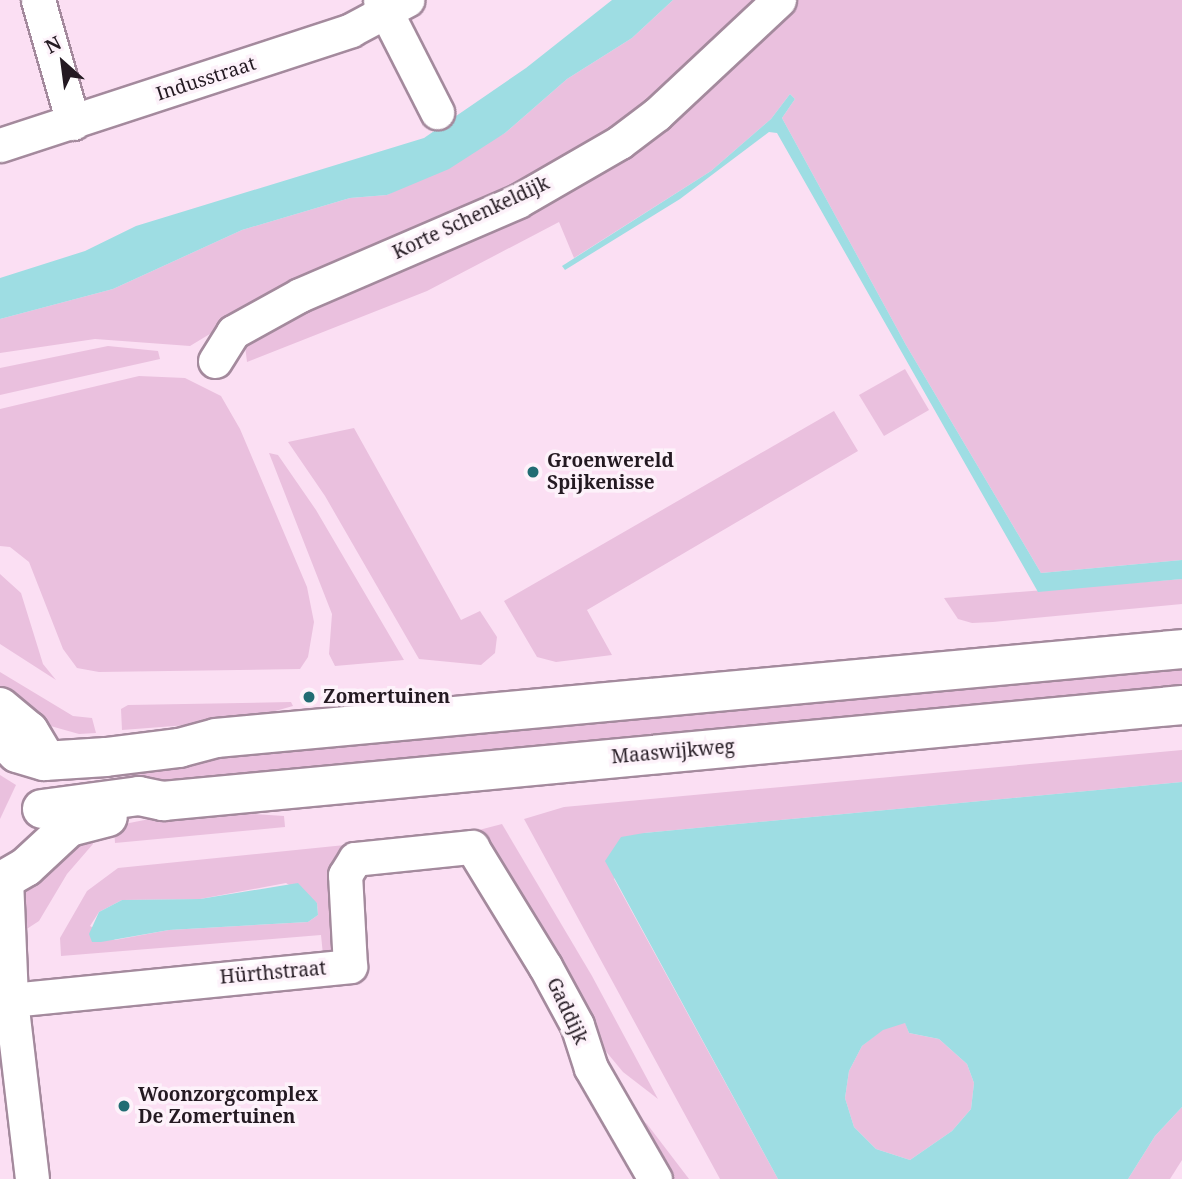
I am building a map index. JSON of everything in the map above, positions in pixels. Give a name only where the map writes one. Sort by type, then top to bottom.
[{"type":"street","points":[[38,0],[73,123]]},
{"type":"street","name":"Korte Schenkeldijk","points":[[215,361],[233,332],[300,295],[519,201],[620,142],[657,114],[779,0]]},
{"type":"street","points":[[391,4],[437,113]]},
{"type":"street","name":"Indusstraat","points":[[0,145],[351,30],[391,4]]},
{"type":"street","points":[[0,737],[17,753],[41,752],[175,733],[216,738],[1182,649]]},
{"type":"street","name":"Maaswijkweg","points":[[49,823],[139,796],[163,801],[1182,705]]},
{"type":"street","points":[[0,707],[41,752],[49,823],[26,836],[3,868],[10,1077],[32,1179]]},
{"type":"street","name":"Hürthstraat","points":[[6,996],[350,966],[345,874],[355,859],[472,847]]},
{"type":"street","name":"Gaddijk","points":[[472,847],[545,966],[576,1025],[591,1068],[655,1179]]},
{"type":"shaded area","points":[[673,0],[768,0],[575,162],[256,306],[190,346],[95,339],[0,353],[0,319],[113,289],[242,230],[350,198],[387,195],[505,133],[567,79],[632,38]]},
{"type":"shaded area","points":[[794,0],[1182,0],[1182,560],[1041,573],[906,345],[782,118],[795,99],[790,94],[771,119],[711,171],[574,258],[559,222],[427,291],[247,362],[245,346],[255,330],[452,243]]},
{"type":"shaded area","points":[[108,346],[158,351],[160,359],[0,395],[0,368]]},
{"type":"shaded area","points":[[905,369],[929,410],[884,436],[859,395]]},
{"type":"shaded area","points":[[139,376],[185,378],[221,396],[240,429],[307,587],[314,622],[308,657],[300,669],[99,672],[77,668],[63,649],[29,562],[10,547],[0,546],[0,409]]},
{"type":"shaded area","points":[[834,411],[858,451],[587,610],[612,655],[556,662],[537,657],[504,601]]},
{"type":"shaded area","points":[[354,428],[461,620],[480,611],[497,637],[495,653],[481,665],[419,659],[325,496],[288,442]]},
{"type":"shaded area","points":[[269,453],[278,455],[316,510],[404,660],[335,666],[329,654],[332,614]]},
{"type":"shaded area","points":[[0,574],[21,593],[43,664],[56,680],[0,644]]},
{"type":"shaded area","points":[[1182,579],[1182,604],[993,622],[972,623],[958,619],[944,598]]},
{"type":"shaded area","points":[[1182,665],[1182,690],[127,789],[124,763]]},
{"type":"shaded area","points":[[0,672],[73,716],[92,718],[96,733],[79,734],[47,725],[0,694]]},
{"type":"shaded area","points":[[291,702],[293,706],[240,721],[122,730],[121,709],[128,705]]},
{"type":"shaded area","points":[[1182,750],[1182,782],[644,833],[614,879],[778,1179],[720,1179],[524,819],[564,807]]},
{"type":"shaded area","points":[[0,775],[16,785],[0,819]]},
{"type":"shaded area","points":[[237,813],[284,816],[285,827],[115,843],[114,826],[170,815]]},
{"type":"shaded area","points":[[502,824],[592,976],[658,1099],[623,1072],[594,1037],[481,851],[479,830]]},
{"type":"shaded area","points":[[92,830],[93,844],[67,874],[39,921],[19,934],[19,896],[26,885]]},
{"type":"shaded area","points":[[345,845],[334,859],[336,946],[330,953],[323,955],[321,935],[61,956],[60,938],[87,891],[118,868]],"holes":[[[286,883],[317,903],[318,915],[308,922],[169,930],[115,940],[90,926],[99,912],[122,900],[200,899]]]},
{"type":"shaded area","points":[[905,1022],[909,1033],[939,1039],[967,1064],[974,1083],[971,1109],[952,1131],[910,1160],[876,1149],[854,1127],[845,1098],[849,1071],[862,1046],[883,1029]]},
{"type":"shaded area","points":[[604,1090],[647,1124],[689,1179],[650,1179]]},
{"type":"shaded area","points":[[1182,1107],[1182,1160],[1170,1179],[1128,1179],[1155,1136]]},
{"type":"water","points":[[612,0],[673,0],[632,38],[567,79],[505,133],[449,169],[387,195],[350,198],[242,230],[113,289],[0,319],[0,278],[85,251],[136,226],[424,138],[526,68]]},
{"type":"water","points":[[790,94],[795,99],[782,118],[906,345],[1041,573],[1182,560],[1182,579],[1038,592],[777,133],[769,132],[680,199],[565,270],[562,266],[711,171],[771,119]]},
{"type":"water","points":[[1182,782],[1182,1107],[1155,1136],[1128,1179],[778,1179],[605,861],[621,837]],"holes":[[[905,1023],[909,1033],[939,1039],[967,1064],[974,1083],[971,1109],[952,1131],[910,1160],[876,1149],[854,1127],[845,1098],[849,1071],[862,1046],[883,1030]]]},
{"type":"water","points":[[298,883],[317,903],[318,915],[308,922],[169,930],[101,942],[92,942],[89,934],[99,912],[122,900],[200,899]]},
{"type":"place","name":"Groenwereld Spijkenisse","points":[[533,472]]},
{"type":"place","name":"Zomertuinen","points":[[309,697]]},
{"type":"place","name":"Woonzorgcomplex De Zomertuinen","points":[[124,1106]]}]
